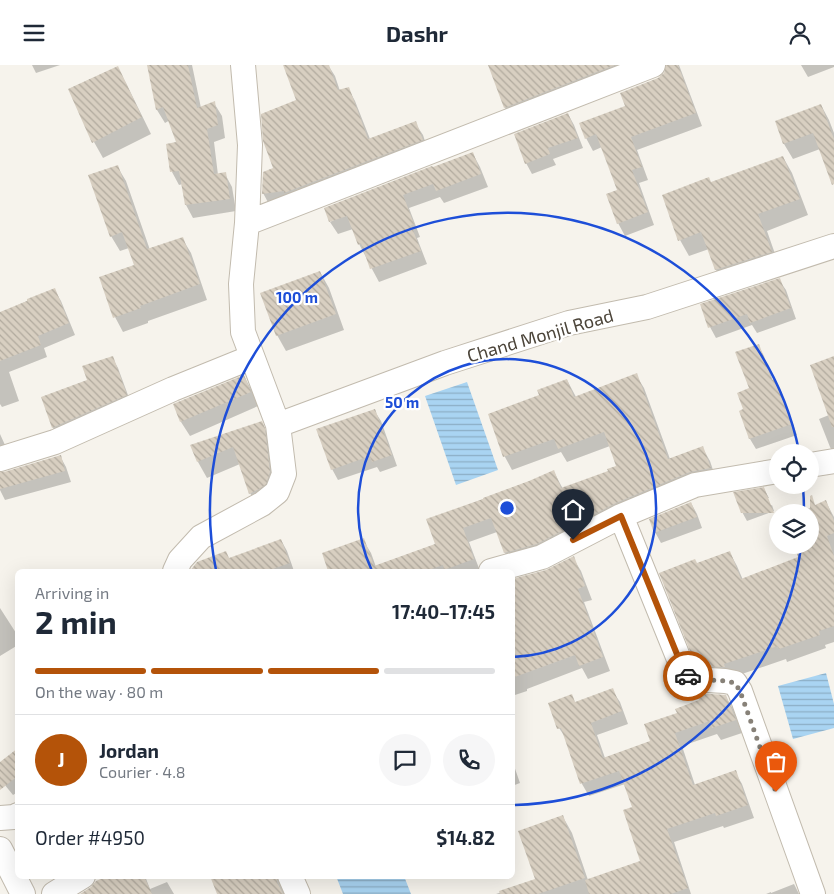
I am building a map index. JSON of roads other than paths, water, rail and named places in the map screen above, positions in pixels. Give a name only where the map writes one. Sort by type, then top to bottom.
[{"type":"street","points":[[176,569],[180,560],[201,537],[262,503],[277,492],[284,474],[278,425],[243,332],[241,284],[247,223],[250,145],[243,65]]},
{"type":"street","points":[[247,223],[653,65]]},
{"type":"street","name":"Chand Monjil Road","points":[[278,425],[454,360],[569,323],[647,307],[834,246]]},
{"type":"street","points":[[0,459],[55,441],[173,389],[252,357]]},
{"type":"street","points":[[819,464],[834,461]]},
{"type":"street","points":[[497,569],[542,557],[621,516],[695,485],[769,473]]},
{"type":"street","points":[[621,516],[685,674],[691,679],[735,683],[740,691],[813,894]]},
{"type":"street","points":[[0,818],[15,816]]},
{"type":"street","points":[[0,849],[15,878]]},
{"type":"street","points":[[15,879],[23,894]]},
{"type":"street","points":[[54,894],[78,879]]},
{"type":"street","points":[[291,879],[298,894]]},
{"type":"water","points":[[467,382],[498,470],[456,485],[425,396]]},
{"type":"water","points":[[826,673],[834,704],[834,728],[793,739],[778,686]]},
{"type":"water","points":[[337,879],[405,879],[411,894],[343,894]]}]
